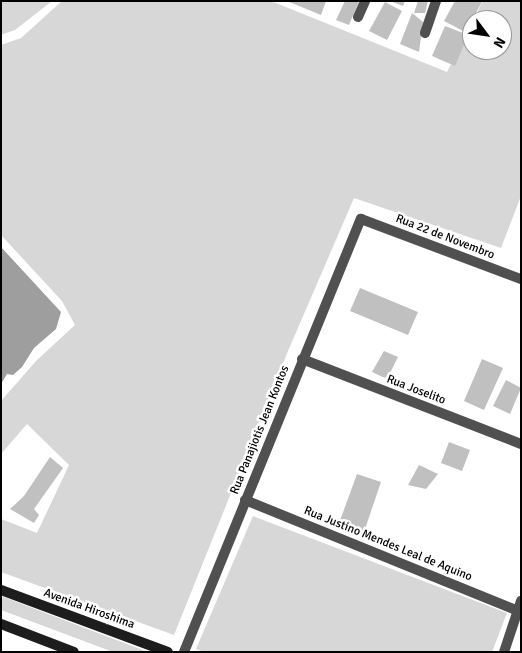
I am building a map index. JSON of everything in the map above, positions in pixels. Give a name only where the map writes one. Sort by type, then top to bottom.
[{"type":"main road","name":"Avenida Hiroshima","points":[[1,590],[168,652]]},
{"type":"main road","points":[[1,624],[74,652]]},
{"type":"street","points":[[358,16],[365,1]]},
{"type":"street","points":[[425,33],[436,1]]},
{"type":"street","name":"Rua 22 de Novembro","points":[[361,219],[521,279]]},
{"type":"street","name":"Rua Panajiotis Jean Kontos","points":[[184,652],[302,359],[361,219]]},
{"type":"street","name":"Rua Joselito","points":[[302,359],[521,444]]},
{"type":"street","name":"Rua Justino Mendes Leal de Aquino","points":[[245,500],[520,608]]},
{"type":"street","points":[[504,652],[520,608]]},
{"type":"shaded area","points":[[1,1],[52,1],[15,30],[1,35]]},
{"type":"shaded area","points":[[62,1],[271,1],[447,72],[462,43],[462,60],[512,60],[512,10],[478,10],[483,1],[521,1],[521,196],[501,248],[354,198],[288,351],[174,635],[1,572],[1,519],[37,533],[69,465],[27,424],[1,454],[1,401],[36,361],[75,325],[62,301],[1,235],[1,45],[21,38]]},
{"type":"shaded area","points":[[1,247],[61,312],[56,329],[34,348],[22,367],[13,375],[7,374],[1,384]]},
{"type":"shaded area","points":[[253,516],[507,613],[492,652],[204,652],[196,649]]},
{"type":"shaded area","points":[[1,596],[148,652],[113,652],[1,610]]},
{"type":"building","points":[[287,1],[326,1],[321,15]]},
{"type":"building","points":[[345,1],[359,1],[349,25],[336,20]]},
{"type":"building","points":[[390,1],[405,1],[403,6]]},
{"type":"building","points":[[418,1],[428,1],[425,13],[414,13]]},
{"type":"building","points":[[455,1],[482,2],[477,10],[462,10],[462,30],[444,21]]},
{"type":"building","points":[[385,2],[402,11],[387,40],[369,31]]},
{"type":"building","points":[[412,13],[423,22],[419,52],[400,44]]},
{"type":"building","points":[[445,26],[462,33],[462,49],[455,66],[432,56]]},
{"type":"building","points":[[360,288],[418,312],[408,335],[350,311]]},
{"type":"building","points":[[384,351],[398,357],[387,379],[372,372]]},
{"type":"building","points":[[482,359],[503,368],[484,410],[464,401]]},
{"type":"building","points":[[506,380],[521,388],[510,414],[493,406]]},
{"type":"building","points":[[449,442],[470,450],[462,471],[441,463]]},
{"type":"building","points":[[50,457],[63,468],[34,509],[39,515],[34,523],[10,509],[24,496]]},
{"type":"building","points":[[419,465],[438,474],[426,489],[408,485]]},
{"type":"building","points":[[357,474],[381,482],[363,535],[338,526]]}]
